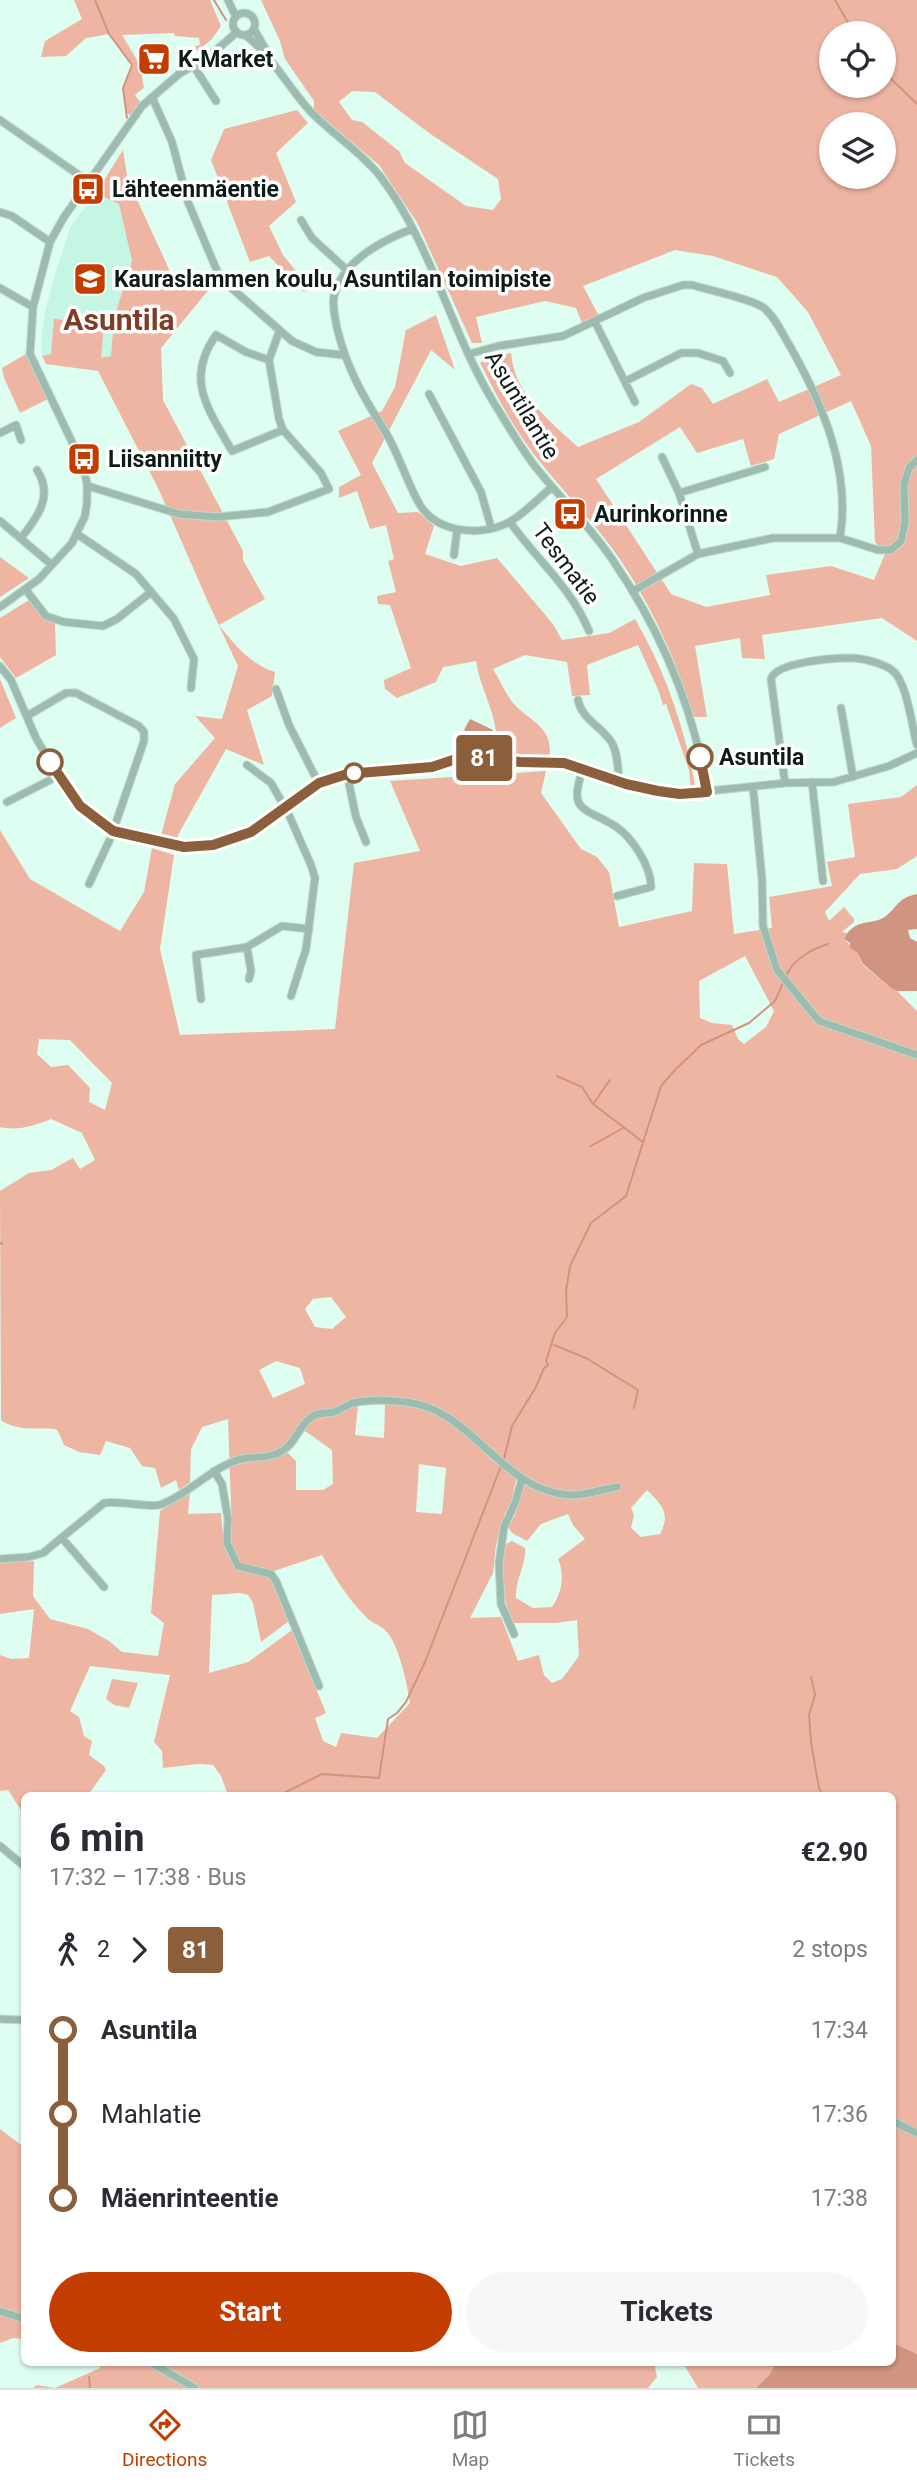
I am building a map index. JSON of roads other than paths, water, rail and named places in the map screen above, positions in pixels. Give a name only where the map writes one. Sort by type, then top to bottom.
[{"type":"street","points":[[230,0],[245,14],[236,17]]},
{"type":"street","points":[[230,0],[238,31]]},
{"type":"street","name":"Asuntilantie","points":[[245,14],[252,18],[254,29],[269,58],[312,113],[380,176],[424,250],[478,376],[519,443],[552,487],[601,544],[633,592],[668,657],[682,693],[707,792]]},
{"type":"street","points":[[0,607],[26,590],[52,565],[77,534],[85,516],[88,486],[82,463],[30,354],[33,307],[50,242],[64,217],[142,106],[193,65],[207,58],[238,31],[254,29]]},
{"type":"street","name":"Asuntilantie","points":[[238,31],[269,58]]},
{"type":"street","points":[[193,65],[216,101]]},
{"type":"street","points":[[152,97],[172,142],[188,202],[216,271],[225,284],[279,332],[306,350],[326,355],[343,355]]},
{"type":"street","points":[[0,120],[89,182]]},
{"type":"street","points":[[0,212],[12,216],[50,242]]},
{"type":"street","points":[[301,220],[312,237],[348,271]]},
{"type":"street","points":[[412,229],[384,240],[365,253],[348,271],[334,297],[333,307],[343,355],[359,389],[385,430],[422,508],[438,521],[457,530],[475,531],[510,522],[552,487]]},
{"type":"street","points":[[469,354],[498,346],[563,336],[643,298],[683,285],[692,285],[762,306],[774,318],[825,417],[835,450],[841,486],[840,538]]},
{"type":"street","points":[[0,288],[33,307]]},
{"type":"street","points":[[596,322],[635,402]]},
{"type":"street","points":[[88,486],[179,514],[217,517],[268,512],[329,489],[321,473],[283,430],[268,360],[279,332]]},
{"type":"street","points":[[268,360],[246,352],[216,335],[207,348],[200,385],[205,404],[232,451],[283,430]]},
{"type":"street","points":[[625,381],[681,353],[698,353],[723,361],[730,373]]},
{"type":"street","points":[[429,394],[481,492],[491,527]]},
{"type":"street","points":[[0,433],[16,425],[21,440]]},
{"type":"street","points":[[662,457],[679,494],[698,554]]},
{"type":"street","points":[[633,592],[698,554],[773,538],[840,538],[870,548],[891,550],[901,541],[905,523],[904,484],[909,468],[917,460]]},
{"type":"street","points":[[679,494],[765,467]]},
{"type":"street","points":[[21,538],[41,513],[44,486],[37,470]]},
{"type":"street","points":[[0,522],[52,565]]},
{"type":"street","name":"Tesmatie","points":[[510,522],[563,584],[576,603],[589,631]]},
{"type":"street","points":[[454,555],[457,530]]},
{"type":"street","points":[[77,534],[136,574],[174,619],[194,659],[191,688]]},
{"type":"street","points":[[26,590],[46,616],[64,622],[103,626],[117,619],[151,592]]},
{"type":"street","points":[[785,783],[771,679],[774,671],[785,666],[852,658],[892,670],[902,683],[917,745]]},
{"type":"street","points":[[0,666],[11,680],[58,776],[80,806],[113,831],[172,846],[213,845],[251,832],[319,783],[347,774],[423,768],[459,758],[564,763],[626,784],[680,794],[785,783],[834,782],[889,766],[917,752]]},
{"type":"street","points":[[276,688],[289,724],[319,783]]},
{"type":"street","points":[[27,716],[66,693],[76,693],[142,729],[144,741],[113,831],[89,884]]},
{"type":"street","points":[[578,700],[583,713],[614,747],[619,781]]},
{"type":"street","points":[[841,708],[853,777]]},
{"type":"street","points":[[247,765],[271,783],[285,808],[315,878],[306,949],[290,996]]},
{"type":"street","points":[[583,769],[577,799],[583,811],[615,827],[628,838],[651,878],[651,887],[617,897]]},
{"type":"street","points":[[347,774],[356,817],[366,842]]},
{"type":"street","points":[[6,802],[58,776]]},
{"type":"street","points":[[812,782],[823,880]]},
{"type":"street","points":[[753,787],[762,879],[763,926],[777,970],[820,1021],[917,1055]]},
{"type":"street","points":[[201,999],[196,955],[247,947],[282,926],[309,929]]},
{"type":"street","points":[[247,947],[251,971],[249,979]]},
{"type":"street","points":[[0,1559],[29,1558],[43,1553],[104,1503],[116,1500],[160,1506],[236,1460],[281,1452],[290,1446],[306,1421],[314,1414],[339,1410],[352,1403],[406,1402],[433,1410],[478,1440],[522,1479],[541,1489],[570,1495],[617,1487]]},
{"type":"street","points":[[214,1471],[222,1484],[228,1519],[227,1542],[238,1566],[271,1574],[276,1581],[319,1686]]},
{"type":"street","points":[[514,1634],[501,1604],[499,1555],[503,1527],[515,1503],[522,1479]]},
{"type":"street","points":[[62,1538],[104,1587]]},
{"type":"street","points":[[0,1846],[21,1864]]},
{"type":"street","points":[[0,2019],[21,2020]]},
{"type":"street","points":[[896,2124],[917,2133]]},
{"type":"street","points":[[0,2311],[21,2318]]},
{"type":"street","points":[[157,2366],[195,2388]]},
{"type":"waterway","points":[[95,0],[109,34],[132,65],[123,88],[127,118]]},
{"type":"waterway","points":[[214,0],[226,20]]},
{"type":"waterway","points":[[835,0],[847,21]]},
{"type":"waterway","points":[[896,84],[917,104]]},
{"type":"waterway","points":[[787,974],[804,955],[828,944]]},
{"type":"waterway","points":[[504,1459],[512,1426],[548,1365],[546,1361],[555,1333],[567,1317],[566,1291],[570,1266],[591,1223],[626,1196],[661,1086],[701,1045],[749,1023],[775,1001],[783,983]]},
{"type":"waterway","points":[[557,1076],[582,1087],[593,1104],[643,1142]]},
{"type":"waterway","points":[[593,1104],[610,1080]]},
{"type":"waterway","points":[[591,1146],[623,1128]]},
{"type":"waterway","points":[[554,1345],[586,1358],[638,1390],[634,1408]]},
{"type":"waterway","points":[[286,1792],[322,1774],[379,1778],[388,1719],[406,1702],[425,1662],[501,1466]]},
{"type":"waterway","points":[[811,1677],[815,1695],[809,1715],[811,1742],[822,1792]]},
{"type":"waterway","points":[[89,2377],[90,2388]]},
{"type":"place","name":"K-Market","points":[[154,59]]},
{"type":"place","name":"Lähteenmäentie","points":[[88,189]]},
{"type":"place","name":"Kauraslammen koulu, Asuntilan toimipiste","points":[[90,279]]},
{"type":"place","name":"Liisanniitty","points":[[84,459]]},
{"type":"place","name":"Aurinkorinne","points":[[570,514]]},
{"type":"place","name":"Asuntila","points":[[700,757]]},
{"type":"district","name":"Asuntila","points":[[119,319]]}]
